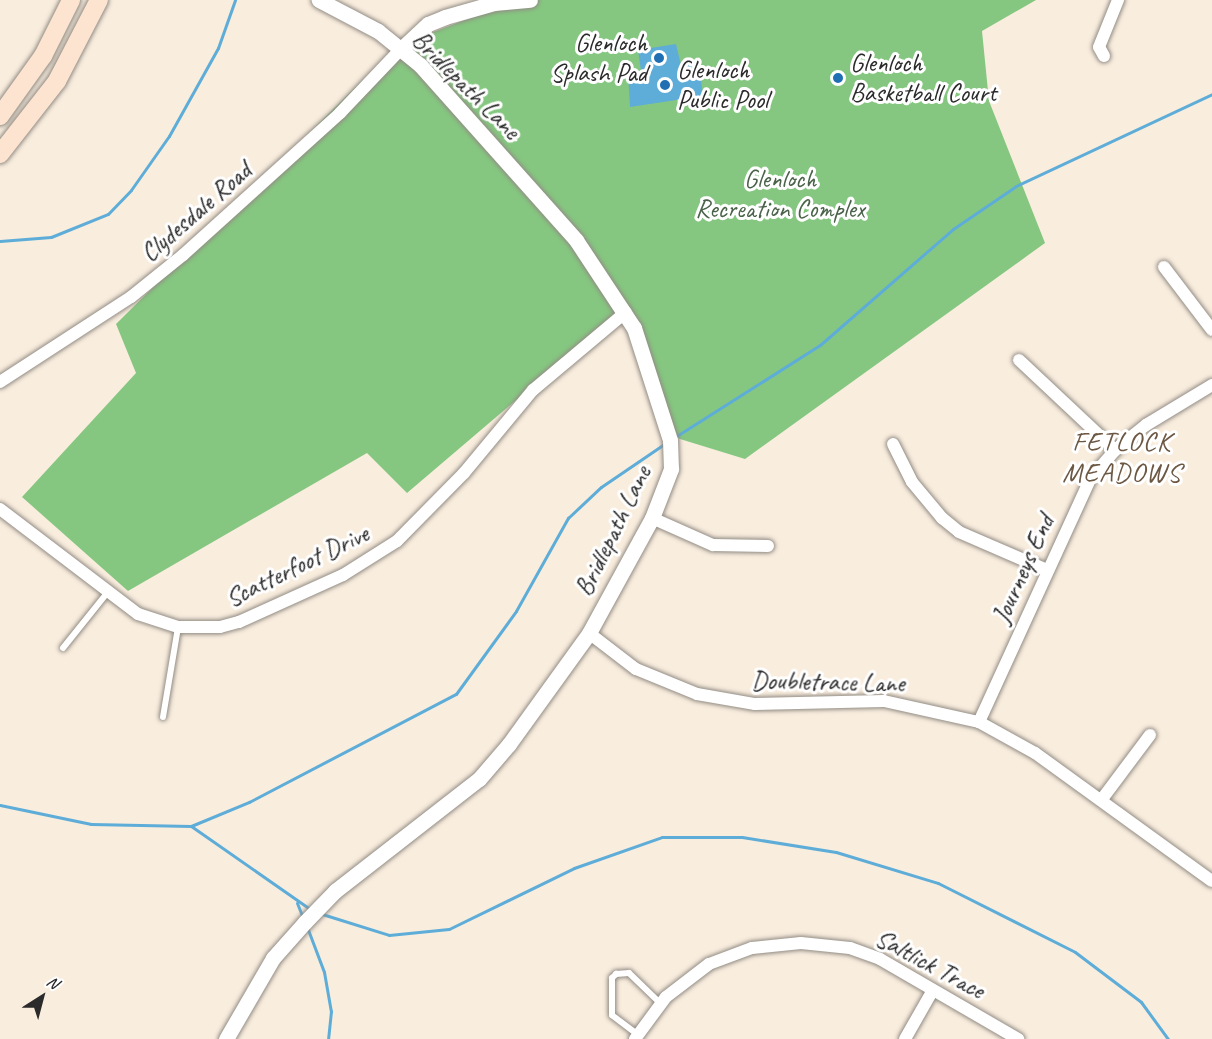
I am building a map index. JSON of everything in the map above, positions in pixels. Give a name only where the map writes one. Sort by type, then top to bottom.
[{"type":"main road","points":[[0,116],[43,56],[71,0]]},
{"type":"main road","points":[[0,154],[62,73],[99,0]]},
{"type":"street","name":"Bridlepath Lane","points":[[226,1039],[260,978],[290,938],[335,891],[479,778],[509,744],[589,633],[652,518],[671,469],[669,436],[626,312],[556,216],[452,98],[400,50],[378,31],[319,0]]},
{"type":"street","points":[[400,50],[428,24],[494,1],[530,0]]},
{"type":"street","points":[[1104,56],[1099,47],[1118,0]]},
{"type":"street","name":"Clydesdale Road","points":[[0,382],[131,297],[183,255],[340,113],[400,50]]},
{"type":"street","points":[[1164,267],[1212,330]]},
{"type":"street","name":"Scatterfoot Drive","points":[[0,509],[107,593],[138,614],[178,627],[220,627],[239,622],[343,575],[397,541],[464,473],[533,390],[626,312]]},
{"type":"street","points":[[1019,360],[1115,450]]},
{"type":"street","name":"Journeys End","points":[[979,722],[1090,479],[1115,450],[1146,425],[1212,385]]},
{"type":"street","points":[[893,444],[912,482],[942,518],[959,532],[1047,570]]},
{"type":"street","points":[[652,518],[713,545],[768,546]]},
{"type":"street","name":"Doubletrace Lane","points":[[589,633],[636,669],[696,694],[755,704],[884,701],[979,722],[1035,753],[1212,881]]},
{"type":"street","points":[[1102,800],[1150,735]]},
{"type":"street","name":"Saltlick Trace","points":[[636,1037],[660,1003],[682,981],[721,958],[752,948],[793,943],[850,948],[880,959],[1018,1039]]},
{"type":"street","points":[[905,1039],[933,990]]},
{"type":"lane","points":[[63,648],[107,593]]},
{"type":"lane","points":[[163,717],[178,627]]},
{"type":"lane","points":[[636,1037],[612,1015],[612,978],[623,972],[635,976],[660,1003]]},
{"type":"green space","name":"Glenloch Recreation Complex","points":[[517,0],[1036,0],[982,31],[989,101],[1045,243],[745,459],[667,435],[623,309],[407,493],[367,453],[128,591],[22,497],[136,373],[116,324],[397,46]]},
{"type":"water","name":"Glenloch Public Pool","points":[[676,44],[681,65],[699,63],[703,96],[630,107],[628,73],[641,71],[638,50]]},
{"type":"waterway","points":[[0,241],[51,237],[108,214],[131,190],[169,136],[218,48],[235,0]]},
{"type":"waterway","points":[[675,437],[820,345],[953,229],[1016,186],[1212,94]]},
{"type":"waterway","points":[[0,805],[91,824],[191,826],[249,802],[456,694],[516,611],[568,518],[601,487],[664,444]]},
{"type":"waterway","points":[[191,826],[310,909]]},
{"type":"waterway","points":[[322,914],[389,935],[449,929],[574,868],[662,837],[742,837],[836,852],[938,883],[1075,952],[1141,1002],[1168,1039]]},
{"type":"waterway","points":[[297,903],[303,918]]},
{"type":"waterway","points":[[307,927],[324,972],[331,1011],[328,1039]]},
{"type":"place","name":"Glenloch Splash Pad","points":[[659,58]]},
{"type":"place","name":"Glenloch Basketball Court","points":[[838,78]]},
{"type":"place","name":"Glenloch Public Pool","points":[[665,85]]},
{"type":"district","name":"FETLOCK MEADOWS","points":[[1122,456]]}]
